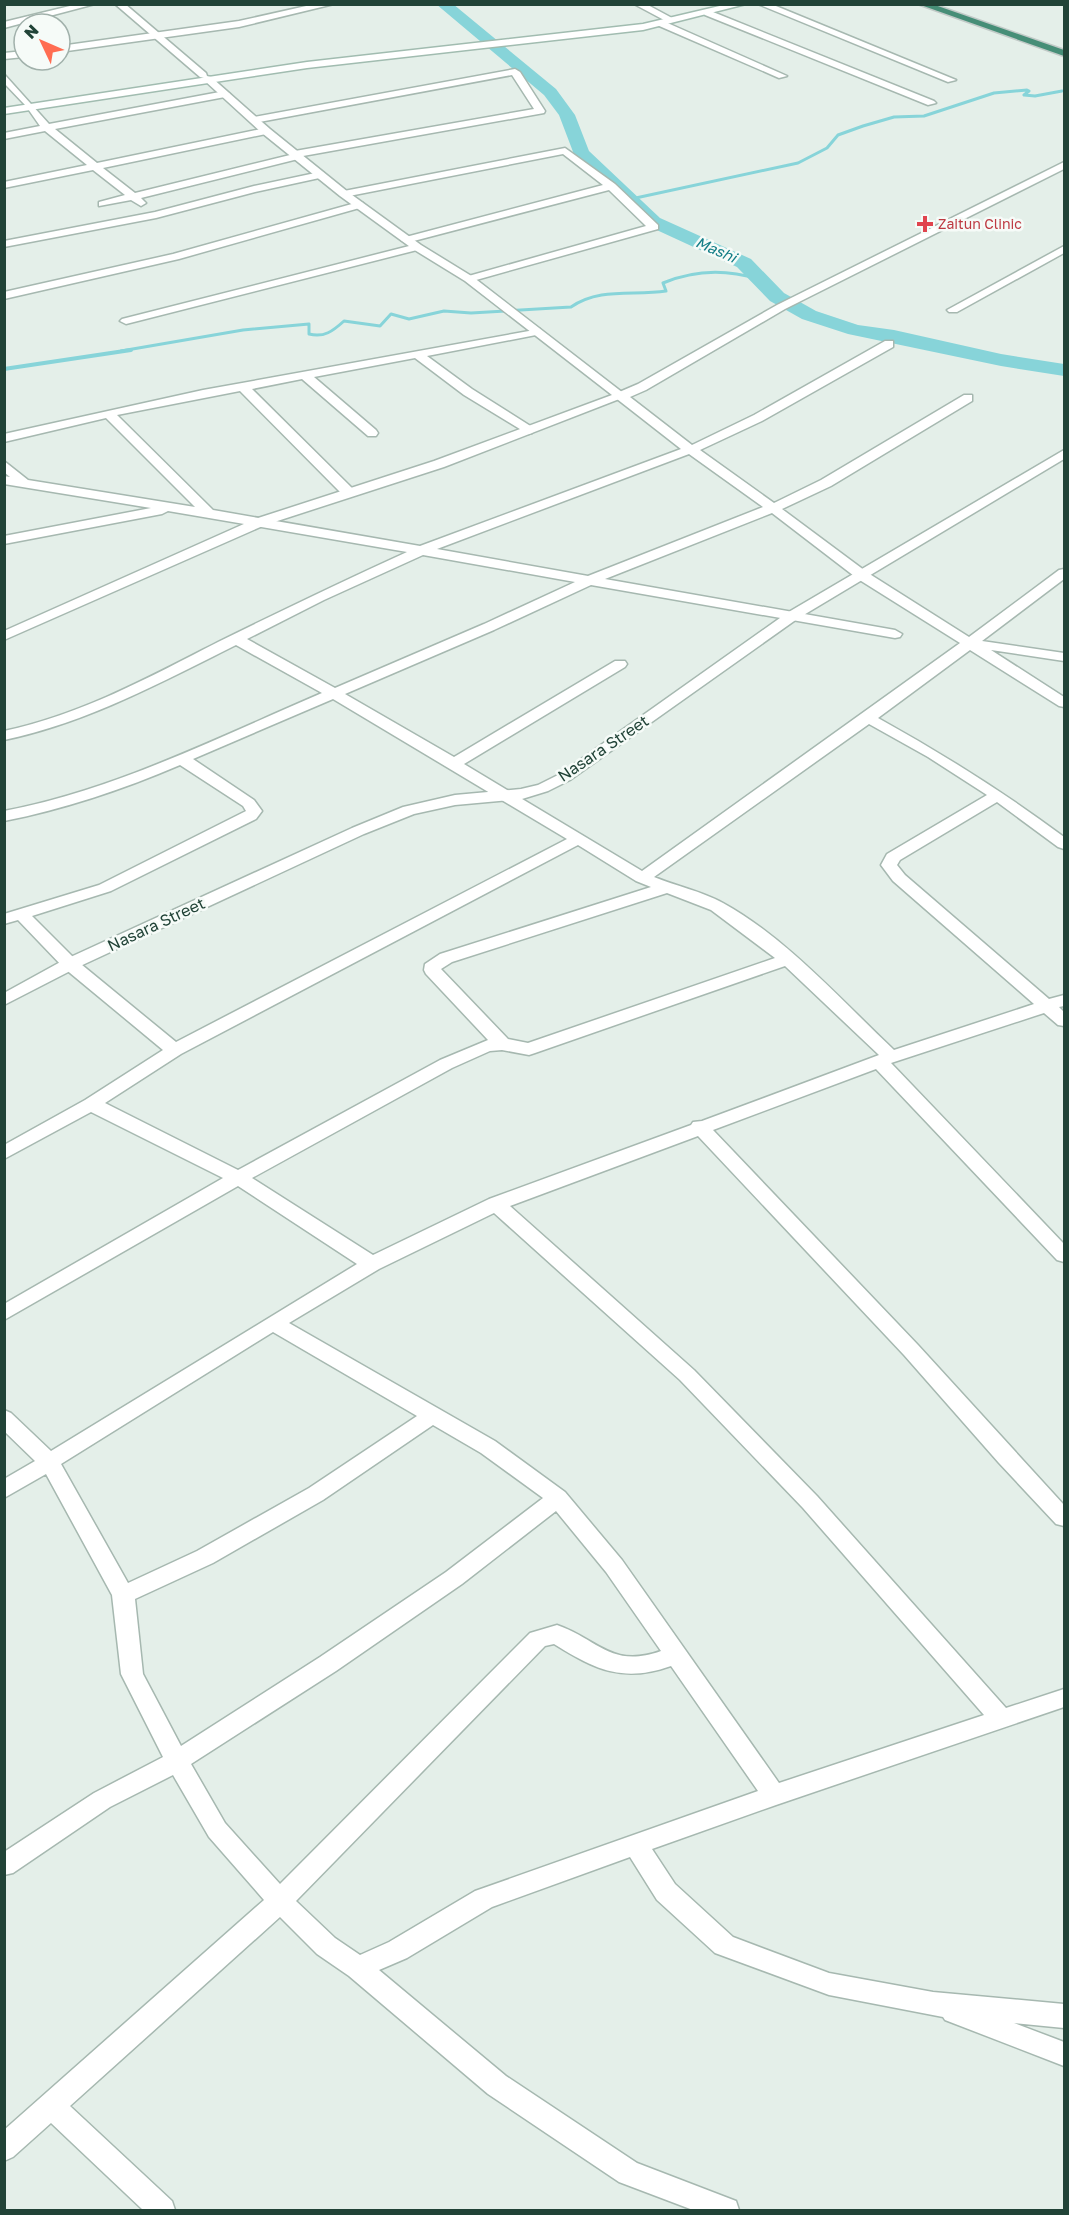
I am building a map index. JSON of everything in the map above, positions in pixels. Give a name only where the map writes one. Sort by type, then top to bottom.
[{"type":"highway","points":[[922,4],[1065,53]]},
{"type":"highway","points":[[938,4],[1065,48]]},
{"type":"street","points":[[4,26],[91,4]]},
{"type":"street","points":[[119,4],[159,35],[266,131],[406,240],[470,279],[691,450],[863,576],[1065,703]]},
{"type":"street","points":[[72,47],[238,24],[330,4]]},
{"type":"street","points":[[638,4],[663,21],[782,75]]},
{"type":"street","points":[[663,21],[724,4]]},
{"type":"street","points":[[4,111],[28,105],[205,77],[663,21],[742,4]]},
{"type":"street","points":[[762,4],[951,80]]},
{"type":"street","points":[[708,13],[931,103]]},
{"type":"street","points":[[103,204],[297,155],[540,111],[515,72],[254,120]]},
{"type":"street","points":[[4,77],[46,127],[156,215]]},
{"type":"street","points":[[4,136],[225,94]]},
{"type":"street","points":[[4,106],[28,105]]},
{"type":"street","points":[[4,185],[266,131]]},
{"type":"street","points":[[344,194],[565,151],[611,186],[654,227],[470,279]]},
{"type":"street","points":[[4,636],[260,522],[439,464],[642,387],[781,307],[1062,168]]},
{"type":"street","points":[[4,244],[156,215],[254,189],[320,175]]},
{"type":"street","points":[[406,240],[611,186]]},
{"type":"street","points":[[4,296],[175,257],[359,205]]},
{"type":"street","points":[[126,321],[417,247]]},
{"type":"street","points":[[953,310],[1065,249]]},
{"type":"street","points":[[4,438],[243,387],[419,356],[536,331]]},
{"type":"street","points":[[4,735],[41,728],[145,685],[319,597],[420,550],[691,450],[758,418],[889,344]]},
{"type":"street","points":[[419,356],[468,392],[528,430]]},
{"type":"street","points":[[306,376],[372,433]]},
{"type":"street","points":[[243,387],[349,493]]},
{"type":"street","points":[[4,816],[36,810],[141,776],[489,627],[590,580],[772,508],[826,483],[968,398]]},
{"type":"street","points":[[109,414],[209,514]]},
{"type":"street","name":"Nasara Street","points":[[4,1000],[70,964],[358,831],[409,810],[455,800],[507,797],[543,788],[565,777],[792,616],[863,576],[1065,454]]},
{"type":"street","points":[[4,465],[24,483]]},
{"type":"street","points":[[4,480],[260,522],[895,634]]},
{"type":"street","points":[[6,537],[173,508]]},
{"type":"street","points":[[642,878],[868,718],[968,642],[1065,573]]},
{"type":"street","points":[[236,639],[336,692],[642,878],[700,897],[728,913],[786,960],[885,1059],[1065,1255]]},
{"type":"street","points":[[968,642],[1065,657]]},
{"type":"street","points":[[453,764],[620,664]]},
{"type":"street","points":[[868,718],[933,754],[998,795],[1065,844]]},
{"type":"street","points":[[4,919],[105,888],[250,816],[254,811],[249,803],[182,759]]},
{"type":"street","points":[[998,795],[893,857],[889,865],[899,878],[1056,1002],[1065,1021]]},
{"type":"street","points":[[4,1153],[91,1104],[176,1050],[578,839]]},
{"type":"street","points":[[502,1044],[432,970],[433,964],[669,887]]},
{"type":"street","points":[[22,915],[70,964],[176,1050]]},
{"type":"street","points":[[4,1313],[238,1178],[446,1064],[486,1046],[502,1044],[529,1048],[786,960]]},
{"type":"street","points":[[4,1490],[372,1264],[496,1204],[699,1126],[885,1059],[1056,1002]]},
{"type":"street","points":[[91,1104],[238,1178],[372,1264]]},
{"type":"street","points":[[699,1126],[1065,1518]]},
{"type":"street","points":[[496,1204],[687,1375],[810,1502],[1000,1718]]},
{"type":"street","points":[[273,1323],[488,1447],[558,1498],[614,1566],[774,1796]]},
{"type":"street","points":[[123,1595],[205,1557],[306,1499],[433,1415]]},
{"type":"street","points":[[4,1418],[50,1463],[123,1595],[132,1674],[177,1761],[217,1830],[280,1901],[326,1946],[357,1968],[497,2085],[628,2173],[726,2211]]},
{"type":"street","points":[[4,1864],[102,1800],[177,1761],[328,1664],[454,1578],[558,1498]]},
{"type":"street","points":[[4,2148],[280,1901],[538,1639],[557,1634],[579,1648],[616,1665],[641,1666],[676,1655]]},
{"type":"street","points":[[357,1968],[398,1950],[484,1899],[774,1796],[1065,1698]]},
{"type":"street","points":[[636,1846],[666,1892],[724,1945],[829,1984],[933,2004],[1065,2016]]},
{"type":"street","points":[[933,2004],[1065,2054]]},
{"type":"street","points":[[51,2106],[162,2211]]},
{"type":"waterway","name":"Mashi","points":[[443,4],[550,92],[567,115],[581,153],[654,222],[744,263],[777,297],[809,315],[855,330],[894,336],[1001,360],[1064,370]]},
{"type":"waterway","points":[[631,199],[798,163],[827,148],[838,135],[894,117],[924,116],[994,93],[1027,90],[1029,91],[1024,95],[1035,96],[1062,91]]},
{"type":"waterway","points":[[121,351],[243,330],[309,324],[309,334],[319,335],[332,331],[344,321],[380,326],[391,314],[409,319],[444,311],[471,313],[571,307],[605,294],[666,291],[663,283],[698,273],[722,272],[758,279]]},
{"type":"waterway","points":[[4,369],[131,350]]},
{"type":"place","name":"Zaitun Clinic","points":[[925,224]]}]
